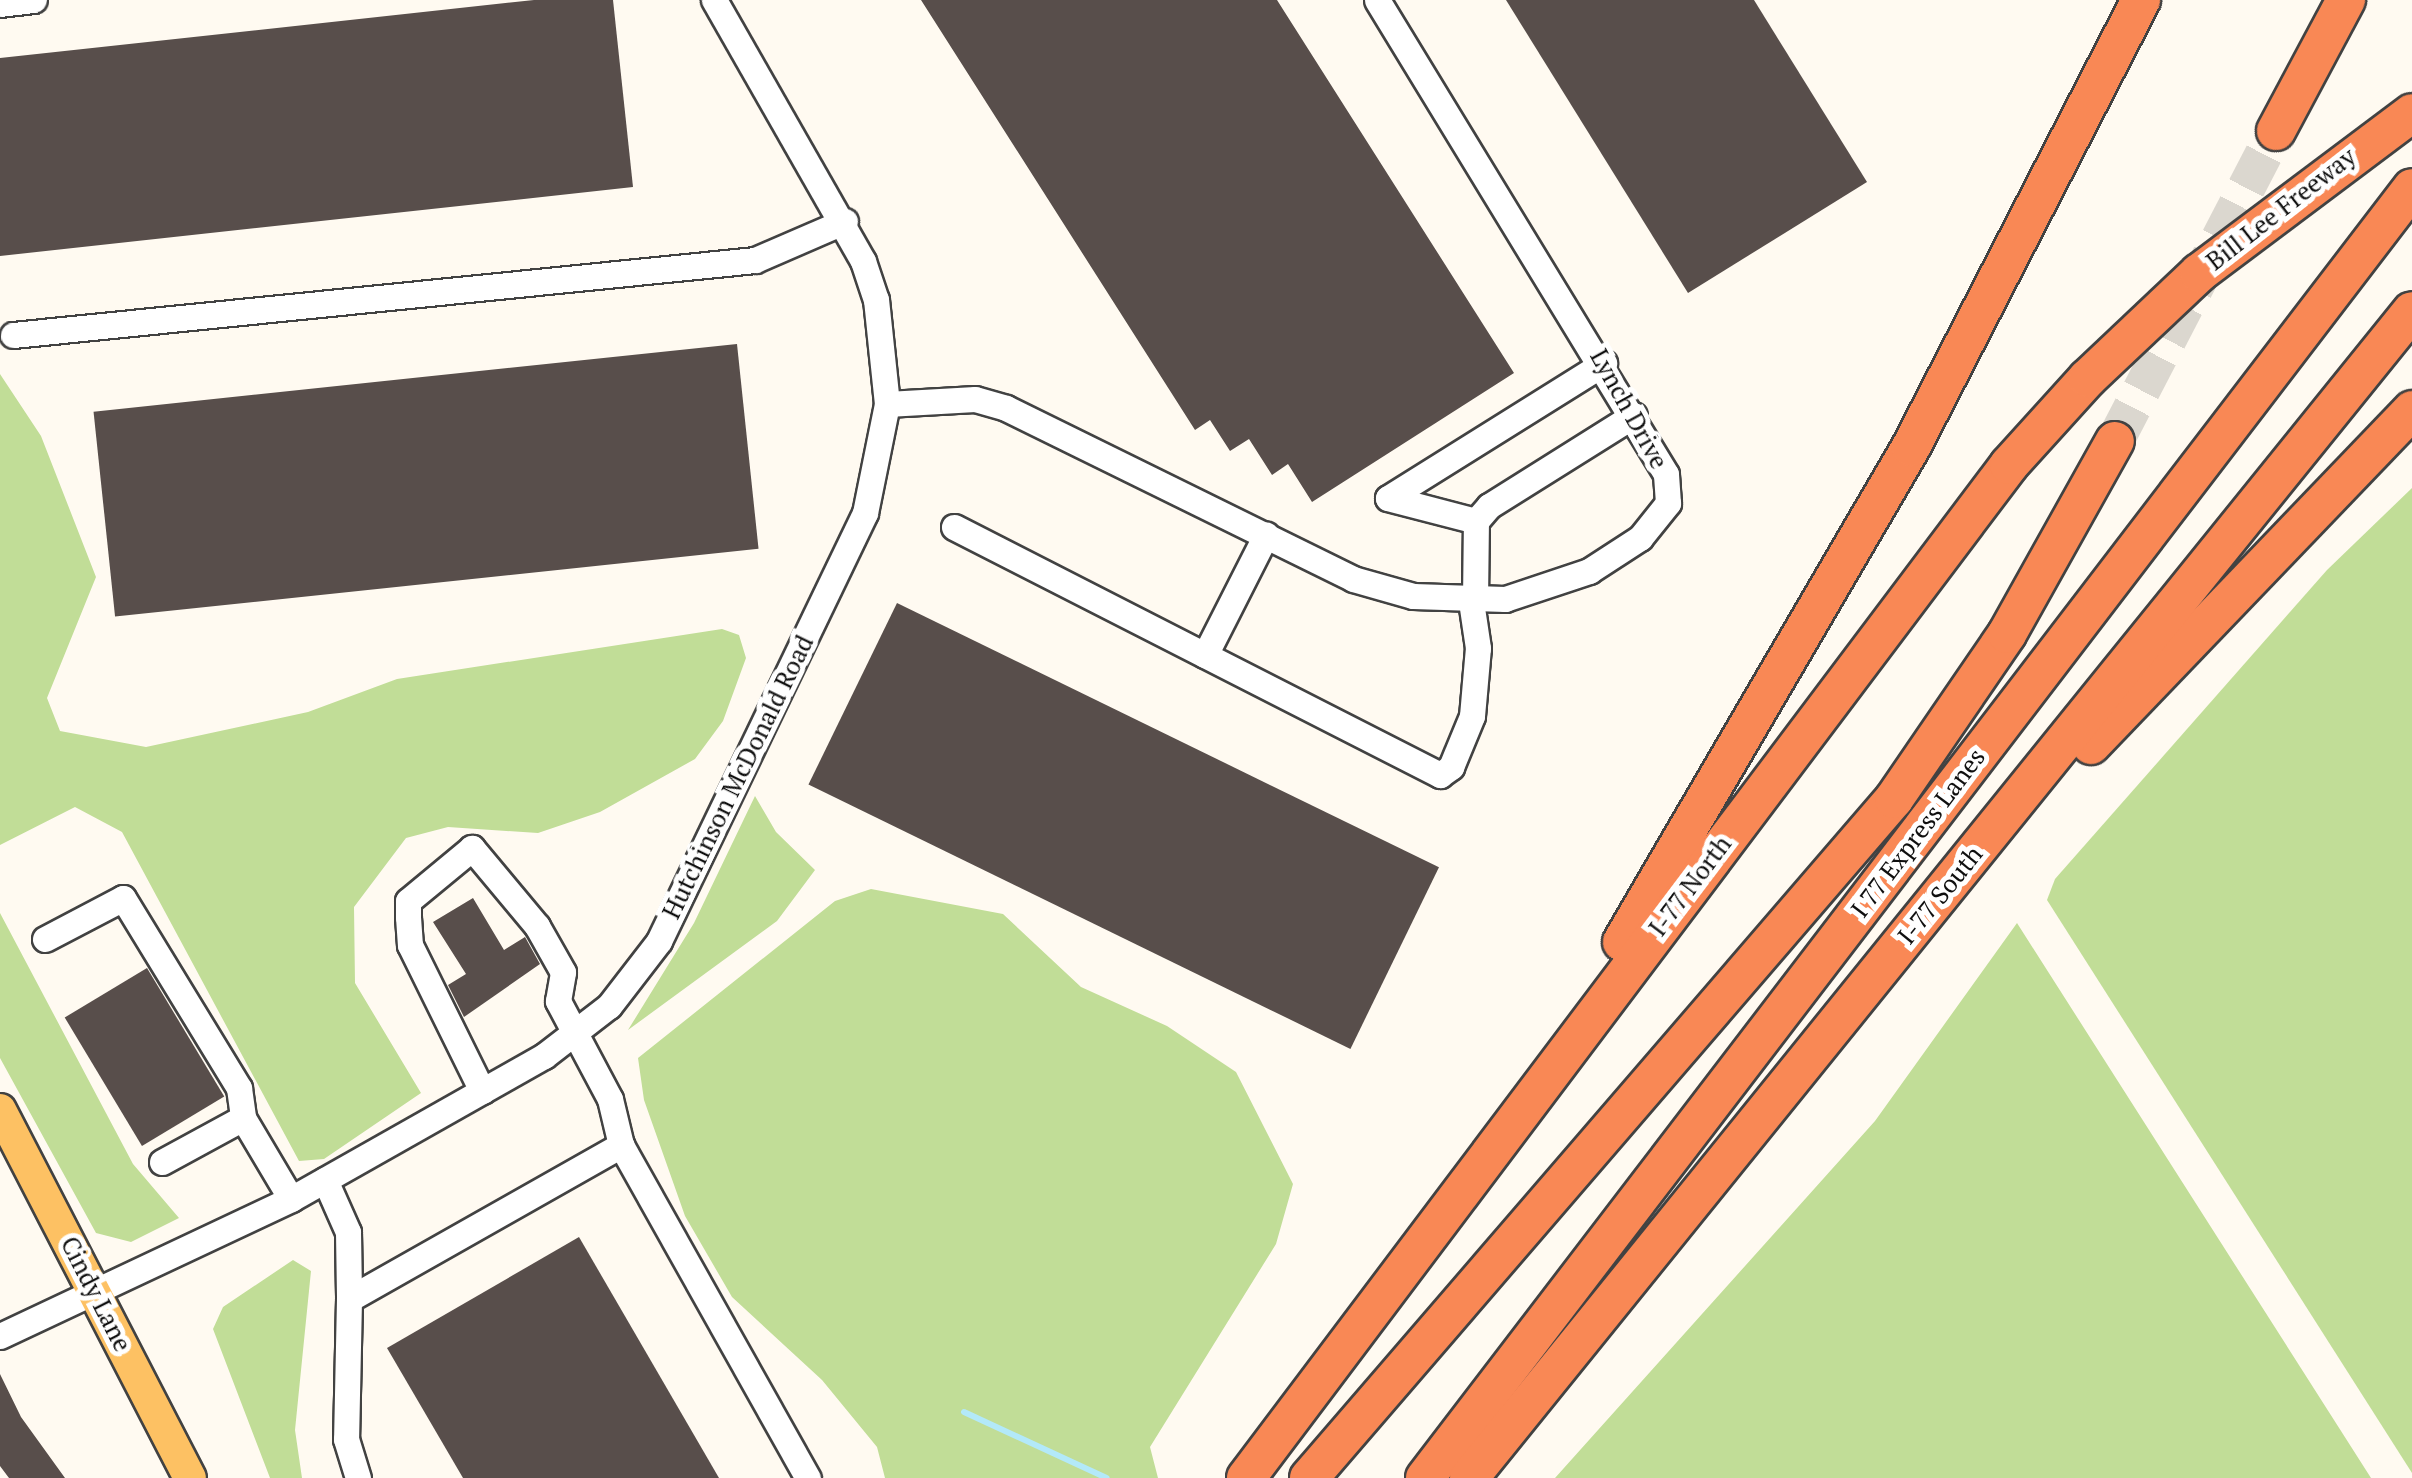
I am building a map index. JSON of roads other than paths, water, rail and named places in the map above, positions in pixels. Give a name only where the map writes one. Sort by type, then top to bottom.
[{"type":"highway","points":[[1527,1103],[1882,498],[2141,0]]},
{"type":"highway","points":[[2276,131],[2346,0]]},
{"type":"highway","name":"Bill Lee Freeway","points":[[2155,312],[2298,193],[2412,112]]},
{"type":"highway","name":"I 77 Express Lanes","points":[[1424,1478],[2412,188]]},
{"type":"highway","name":"I-77 North","points":[[1246,1478],[1974,508],[2155,312]]},
{"type":"highway","name":"I-77 South","points":[[1469,1478],[2412,312]]},
{"type":"highway","points":[[1870,981],[2318,502],[2412,410]]},
{"type":"highway","name":"I 77 Express Lanes","points":[[1309,1478],[1894,799],[2008,634],[2114,441]]},
{"type":"main road","name":"Cindy Lane","points":[[0,1110],[190,1478]]},
{"type":"street","points":[[5,2],[34,0]]},
{"type":"street","name":"Hutchinson McDonald Road","points":[[0,1336],[97,1294],[291,1199],[577,1034],[609,1006],[659,940],[865,513],[887,404],[876,300],[845,221],[714,0]]},
{"type":"street","name":"Lynch Drive","points":[[887,404],[976,399],[1006,408],[1353,579],[1413,596],[1505,599],[1589,571],[1640,538],[1670,490],[1634,415],[1377,0]]},
{"type":"street","points":[[13,334],[754,260],[845,221]]},
{"type":"street","points":[[1476,521],[1388,498],[1604,363]]},
{"type":"street","points":[[954,527],[1440,775],[1450,766],[1472,716],[1478,648],[1474,600],[1476,521],[1489,506],[1634,415]]},
{"type":"street","points":[[1205,655],[1266,535]]},
{"type":"street","points":[[482,1091],[410,945],[408,917],[408,901],[472,848],[537,926],[563,972],[558,1000],[610,1099],[621,1145],[808,1478]]},
{"type":"street","points":[[44,938],[123,898],[239,1088],[243,1118],[291,1199]]},
{"type":"street","points":[[162,1162],[243,1118]]},
{"type":"street","points":[[348,1299],[621,1145]]},
{"type":"street","points":[[325,1180],[348,1232],[346,1439],[358,1478]]},
{"type":"waterway","points":[[964,1412],[1107,1478]]},
{"type":"tunnel","points":[[2115,441],[2276,131]]}]
